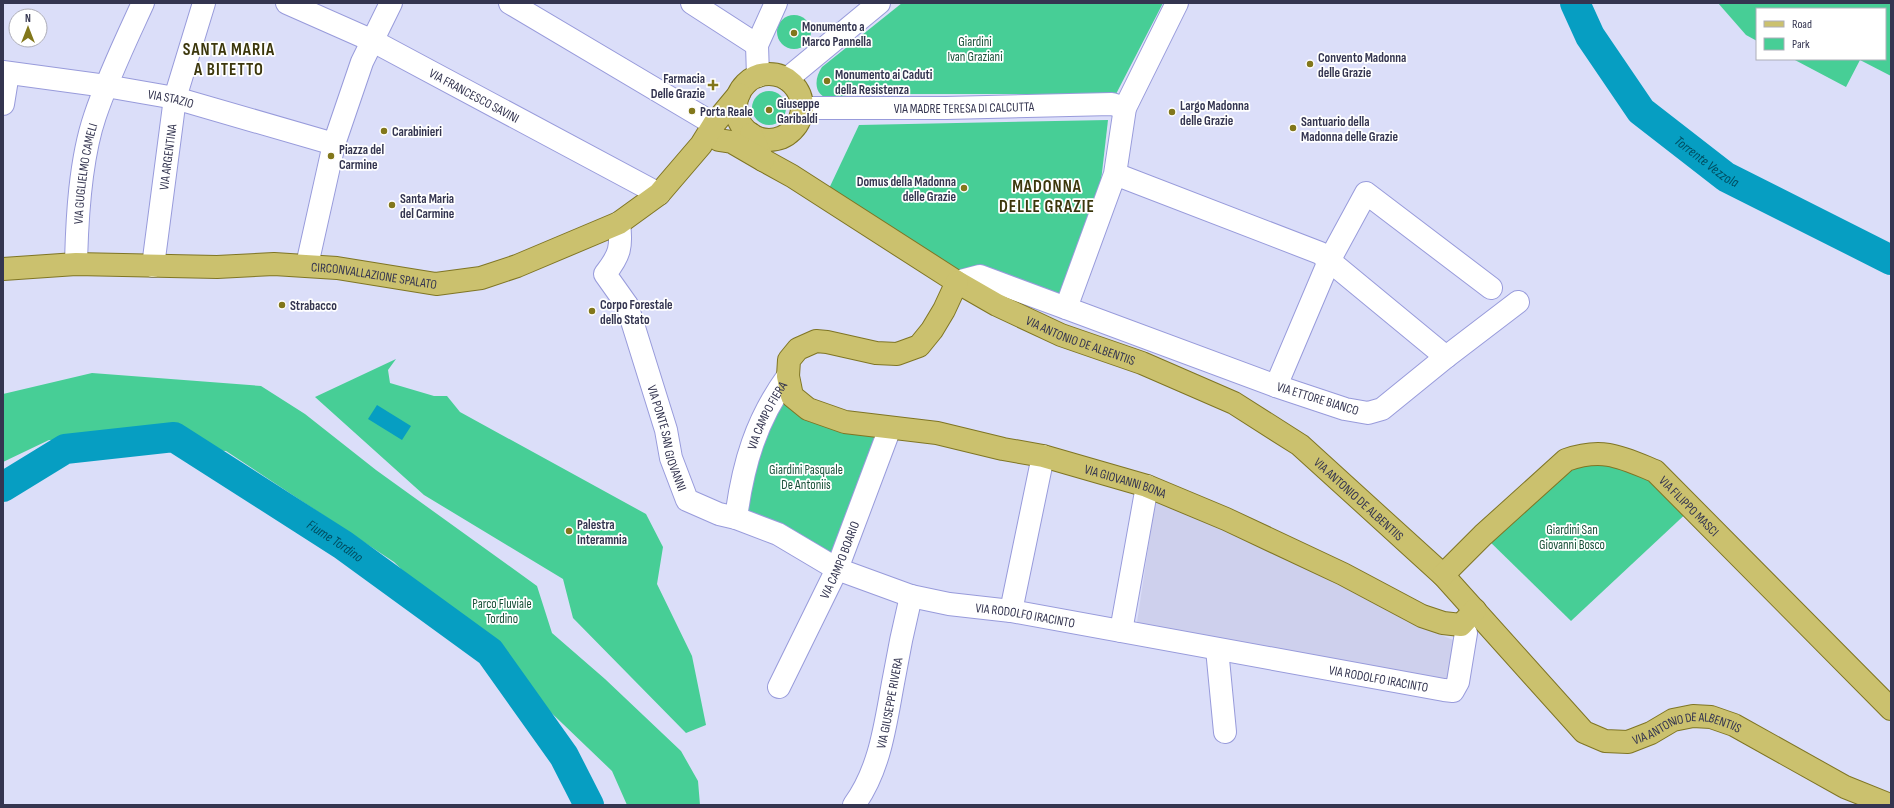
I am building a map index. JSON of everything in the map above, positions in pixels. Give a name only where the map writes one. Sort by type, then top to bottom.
[{"type":"main road","points":[[747,131],[764,140],[772,140],[786,136],[799,122],[803,108],[799,91],[787,79],[773,74],[758,76],[747,83],[739,94],[736,111],[747,131],[764,160]]},
{"type":"main road","name":"CIRCONVALLAZIONE SPALATO","points":[[3,269],[76,264],[217,267],[274,264],[337,268],[436,284],[480,278],[517,266],[619,223],[659,194],[711,136],[739,94]]},
{"type":"main road","name":"CIRCONVALLAZIONE SPALATO","points":[[711,136],[747,131]]},
{"type":"main road","name":"VIA ANTONIO DE ALBENTIIS","points":[[711,136],[732,142],[792,176],[957,282],[997,304],[1061,335],[1142,363],[1234,403],[1300,445],[1443,575],[1468,618],[1584,732],[1605,741],[1628,742],[1651,733],[1673,720],[1693,716],[1711,718],[1734,725],[1845,787],[1890,805]]},
{"type":"main road","points":[[786,136],[783,157],[792,176]]},
{"type":"main road","name":"VIA CAMPO FIERA","points":[[788,376],[789,360],[798,349],[816,341],[889,354],[898,354],[919,346],[932,330],[944,310],[957,282]]},
{"type":"main road","name":"VIA GIOVANNI BONA","points":[[788,376],[792,396],[808,409],[845,422],[937,434],[1003,449],[1043,456],[1147,486],[1226,519],[1343,574],[1422,616],[1443,623],[1468,618]]},
{"type":"main road","name":"VIA FILIPPO MASCI","points":[[1443,575],[1483,535],[1566,460],[1579,455],[1594,454],[1609,454],[1624,458],[1655,471],[1891,709]]},
{"type":"street","name":"VIA GUGLIELMO CAMELI","points":[[76,264],[82,176],[94,117],[106,86],[143,3]]},
{"type":"street","name":"VIA ARGENTINA","points":[[153,266],[175,98],[204,3]]},
{"type":"street","name":"VIA FRANCESCO SAVINI","points":[[287,3],[373,41],[659,194]]},
{"type":"street","points":[[307,265],[334,144],[362,62],[391,3]]},
{"type":"street","points":[[510,3],[711,136]]},
{"type":"street","points":[[692,3],[757,45]]},
{"type":"street","points":[[758,76],[757,45],[776,3]]},
{"type":"street","points":[[787,79],[879,3]]},
{"type":"street","points":[[1066,308],[1115,174],[1125,108],[1177,3]]},
{"type":"street","name":"VIA STAZIO","points":[[6,72],[106,86],[175,98],[334,144]]},
{"type":"street","points":[[3,104],[6,72]]},
{"type":"street","name":"VIA MADRE TERESA DI CALCUTTA","points":[[803,108],[946,108],[1112,104],[1125,108]]},
{"type":"street","points":[[1115,174],[1320,253],[1446,357]]},
{"type":"street","points":[[1276,386],[1329,261],[1366,193],[1491,288]]},
{"type":"street","name":"VIA PONTE SAN GIOVANNI","points":[[619,223],[621,237],[620,251],[615,262],[605,274],[627,305],[664,423],[671,458],[687,500],[719,514],[736,518],[778,534],[838,569]]},
{"type":"street","name":"VIA ETTORE BIANCO","points":[[957,282],[980,276],[1276,386],[1345,409],[1368,413],[1382,409],[1446,357],[1518,302]]},
{"type":"street","name":"VIA CAMPO FIERA","points":[[736,518],[746,460],[773,396],[788,376]]},
{"type":"street","name":"VIA CAMPO BOARIO","points":[[779,687],[838,569],[890,428]]},
{"type":"street","points":[[1011,611],[1043,456]]},
{"type":"street","points":[[1121,632],[1147,486]]},
{"type":"street","name":"VIA RODOLFO IRACINTO","points":[[838,569],[911,596],[949,604],[1011,611],[1453,691],[1458,682],[1468,618]]},
{"type":"street","name":"VIA GIUSEPPE RIVERA","points":[[854,805],[865,790],[881,748],[902,633],[911,596]]},
{"type":"street","points":[[1217,649],[1225,732]]},
{"type":"shaded area","points":[[1155,502],[1243,537],[1417,625],[1458,642],[1451,685],[1136,629]]},
{"type":"green space","name":"Giardini Ivan Graziani","points":[[902,3],[1163,3],[1116,94],[848,94],[833,99],[822,95],[817,88],[817,77],[822,67]]},
{"type":"green space","points":[[1718,3],[1891,3],[1891,76],[1860,60],[1886,60],[1886,8],[1756,8],[1756,40],[1746,35]]},
{"type":"green space","points":[[797,15],[806,20],[810,25],[810,39],[806,44],[801,48],[791,49],[787,48],[778,39],[777,29],[778,25],[787,16]]},
{"type":"green space","points":[[1795,60],[1860,60],[1846,87]]},
{"type":"green space","points":[[772,91],[781,96],[785,101],[785,115],[781,120],[776,124],[766,125],[762,124],[753,115],[752,105],[753,101],[762,92]]},
{"type":"green space","points":[[1108,120],[1101,181],[1066,308],[971,277],[825,197],[859,125]]},
{"type":"green space","name":"Palestra Interamnia","points":[[396,359],[388,370],[390,383],[434,396],[447,396],[460,412],[646,514],[663,547],[657,584],[692,656],[706,725],[686,733],[573,618],[563,579],[424,495],[315,397]]},
{"type":"green space","name":"Parco Fluviale Tordino","points":[[92,373],[261,386],[305,414],[376,470],[537,586],[552,633],[605,679],[681,751],[698,781],[700,805],[627,805],[612,771],[394,562],[226,451],[49,440],[3,462],[3,394]]},
{"type":"green space","name":"Giardini Pasquale De Antoniis","points":[[773,396],[890,428],[837,569],[736,518]]},
{"type":"green space","name":"Giardini San Giovanni Bosco","points":[[1609,454],[1692,508],[1571,621],[1483,535],[1566,460]]},
{"type":"water","points":[[377,405],[411,426],[402,440],[368,419]]},
{"type":"waterway","name":"Torrente Vezzola","points":[[1575,3],[1590,36],[1641,111],[1726,177],[1891,260]]},
{"type":"waterway","name":"Fiume Tordino","points":[[3,487],[65,449],[174,437],[343,545],[490,652],[564,756],[589,805]]},
{"type":"place","name":"Monumento a Marco Pannella","points":[[794,33]]},
{"type":"place","name":"Convento Madonna delle Grazie","points":[[1310,64]]},
{"type":"place","name":"Monumento ai Caduti della Resistenza","points":[[827,81]]},
{"type":"place","name":"Farmacia Delle Grazie","points":[[713,85]]},
{"type":"place","name":"Giuseppe Garibaldi","points":[[769,110]]},
{"type":"place","name":"Porta Reale","points":[[692,111]]},
{"type":"place","name":"Largo Madonna delle Grazie","points":[[1172,112]]},
{"type":"place","name":"Santuario della Madonna delle Grazie","points":[[1293,128]]},
{"type":"place","name":"Carabinieri","points":[[384,131]]},
{"type":"place","name":"Piazza del Carmine","points":[[331,156]]},
{"type":"place","name":"Domus della Madonna delle Grazie","points":[[964,188]]},
{"type":"place","name":"Santa Maria del Carmine","points":[[392,205]]},
{"type":"place","name":"Strabacco","points":[[282,305]]},
{"type":"place","name":"Corpo Forestale dello Stato","points":[[592,311]]},
{"type":"place","name":"Palestra Interamnia","points":[[569,531]]},
{"type":"district","name":"SANTA MARIA A BITETTO","points":[[229,59]]},
{"type":"district","name":"MADONNA DELLE GRAZIE","points":[[1047,196]]}]
